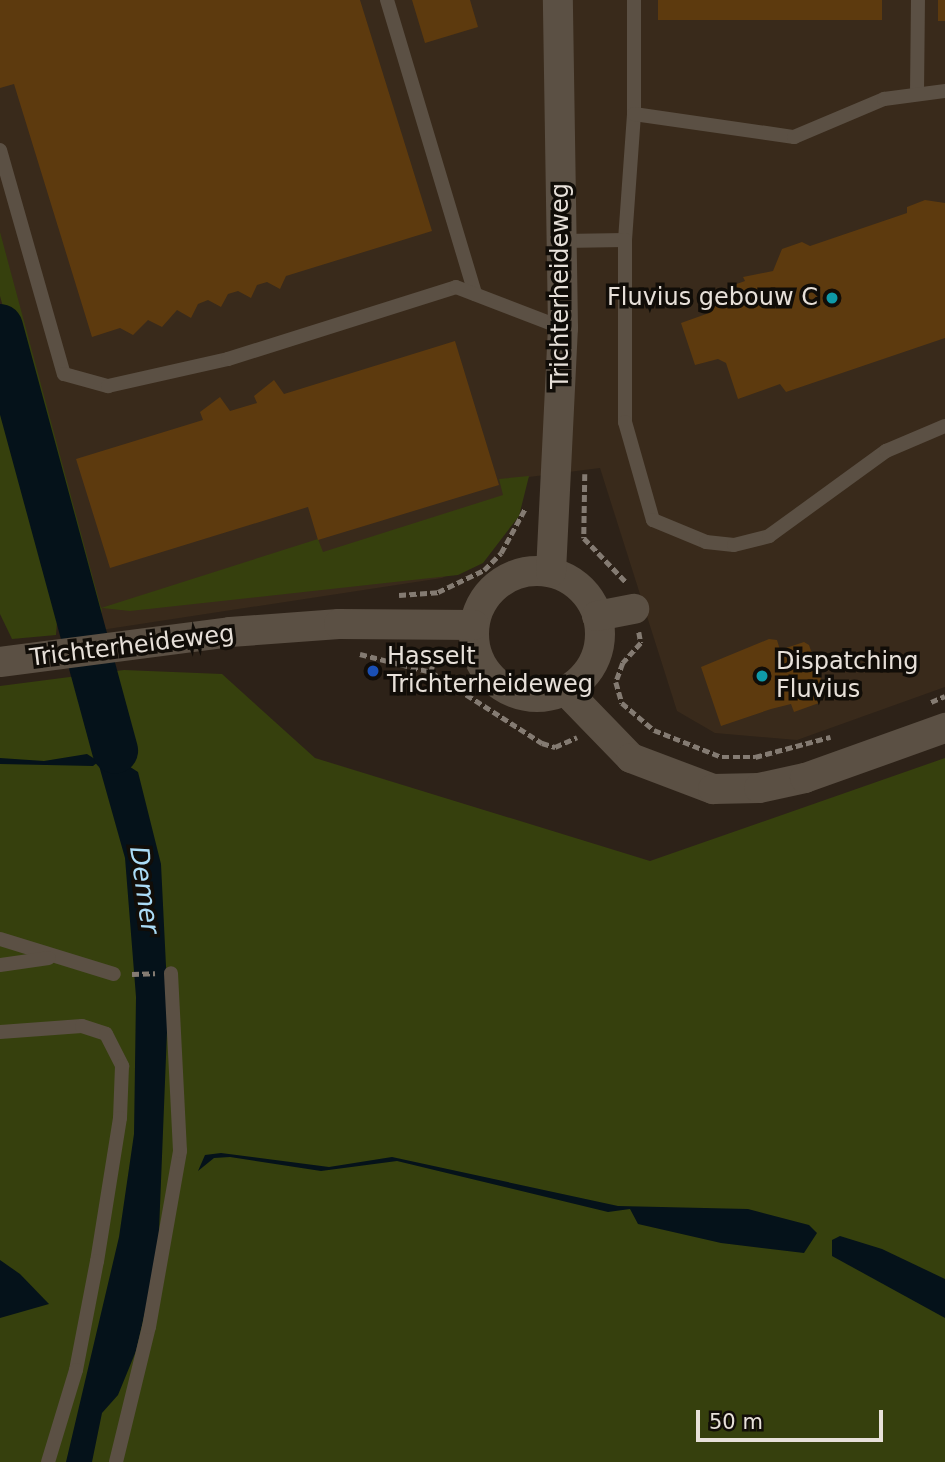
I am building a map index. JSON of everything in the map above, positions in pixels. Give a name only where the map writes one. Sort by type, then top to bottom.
[{"type":"street","name":"Trichterheideweg","points":[[551,572],[564,328],[558,0]]},
{"type":"street","points":[[551,572],[571,581],[597,616],[596,659],[566,691],[544,698],[521,696],[500,686],[484,670],[474,625],[480,605],[510,576],[551,572]]},
{"type":"street","points":[[597,616],[634,609]]},
{"type":"street","name":"Trichterheideweg","points":[[0,662],[339,624],[474,625]]},
{"type":"street","points":[[566,691],[594,724],[631,758],[713,789],[759,789],[805,778],[945,728]]},
{"type":"lane","points":[[387,0],[475,294]]},
{"type":"lane","points":[[634,0],[634,114],[625,240],[625,422],[631,458],[653,520],[706,541],[734,545],[769,536],[886,451],[945,426]]},
{"type":"lane","points":[[917,93],[918,0]]},
{"type":"lane","points":[[634,114],[794,137],[884,99],[945,91]]},
{"type":"lane","points":[[0,150],[64,373],[75,377],[107,386],[228,359],[456,287],[564,328]]},
{"type":"lane","points":[[563,241],[625,240]]},
{"type":"lane","points":[[0,939],[114,974]]},
{"type":"lane","points":[[0,965],[54,957]]},
{"type":"lane","points":[[116,1462],[149,1327],[180,1151],[171,973]]},
{"type":"lane","points":[[0,1032],[82,1026],[106,1034],[122,1066],[120,1118],[97,1261],[76,1370],[48,1462]]},
{"type":"path","points":[[585,461],[584,538],[626,581],[641,643],[623,663],[616,682],[622,703],[654,730],[722,757],[755,757],[842,733]]},
{"type":"path","points":[[387,596],[438,592],[484,570],[519,526],[530,497]]},
{"type":"path","points":[[351,653],[431,672],[555,747],[594,724],[622,703]]},
{"type":"path","points":[[919,706],[945,696]]},
{"type":"path","points":[[114,974],[171,973]]},
{"type":"shaded area","points":[[0,0],[945,0],[945,687],[797,740],[715,733],[677,711],[600,468],[529,477],[479,560],[442,578],[101,630],[0,246]]},
{"type":"green space","points":[[0,232],[101,608],[318,539],[323,552],[503,495],[499,479],[529,476],[519,516],[483,563],[458,575],[130,611],[102,608],[100,628],[81,591],[0,296]]},
{"type":"green space","points":[[0,376],[59,596],[56,635],[12,639],[0,614]]},
{"type":"green space","points":[[124,670],[222,674],[315,758],[650,861],[945,758],[945,1462],[0,1462],[0,686]]},
{"type":"water","points":[[78,691],[117,691],[127,710],[120,745],[124,763],[138,772],[161,864],[168,1007],[158,1256],[136,1351],[118,1395],[102,1413],[92,1462],[66,1462],[119,1237],[134,1134],[136,997],[125,858],[98,762],[93,766],[0,764],[0,758],[44,761],[87,754],[98,761]]},
{"type":"water","points":[[221,1153],[329,1167],[392,1157],[618,1206],[748,1209],[809,1225],[817,1233],[804,1253],[721,1243],[638,1224],[630,1209],[608,1212],[397,1161],[321,1171],[230,1157],[214,1158],[198,1171],[205,1155]]},
{"type":"water","points":[[840,1236],[882,1249],[945,1279],[945,1318],[832,1256],[832,1240]]},
{"type":"water","points":[[0,1260],[20,1274],[49,1304],[0,1318]]},
{"type":"building","points":[[0,0],[360,0],[432,231],[286,276],[280,289],[267,282],[257,285],[251,298],[238,291],[228,294],[221,307],[208,300],[198,304],[191,318],[177,310],[162,327],[148,320],[133,335],[120,328],[92,337],[14,84],[0,88]]},
{"type":"building","points":[[412,0],[470,0],[478,27],[425,43]]},
{"type":"building","points":[[658,0],[882,0],[882,20],[658,20]]},
{"type":"building","points":[[938,0],[945,0],[945,21],[938,21]]},
{"type":"building","name":"Fluvius gebouw C","points":[[925,200],[945,203],[945,338],[786,392],[780,384],[738,399],[726,363],[718,359],[695,365],[681,323],[709,313],[706,305],[720,300],[731,286],[745,281],[743,277],[773,271],[782,249],[802,242],[810,246],[907,213],[907,207]]},
{"type":"building","points":[[455,341],[499,485],[318,540],[308,507],[110,568],[76,459],[203,420],[200,412],[220,397],[230,411],[257,403],[254,396],[274,380],[284,394]]},
{"type":"building","name":"Dispatching Fluvius","points":[[769,639],[777,640],[780,650],[804,642],[809,645],[823,685],[815,694],[819,703],[794,712],[791,704],[721,726],[701,667]]},
{"type":"waterway","name":"Demer","points":[[0,327],[115,751]]},
{"type":"place","name":"Fluvius gebouw C","points":[[832,298]]},
{"type":"place","name":"Hasselt Trichterheideweg","points":[[373,671]]},
{"type":"place","name":"Dispatching Fluvius","points":[[762,676]]}]
